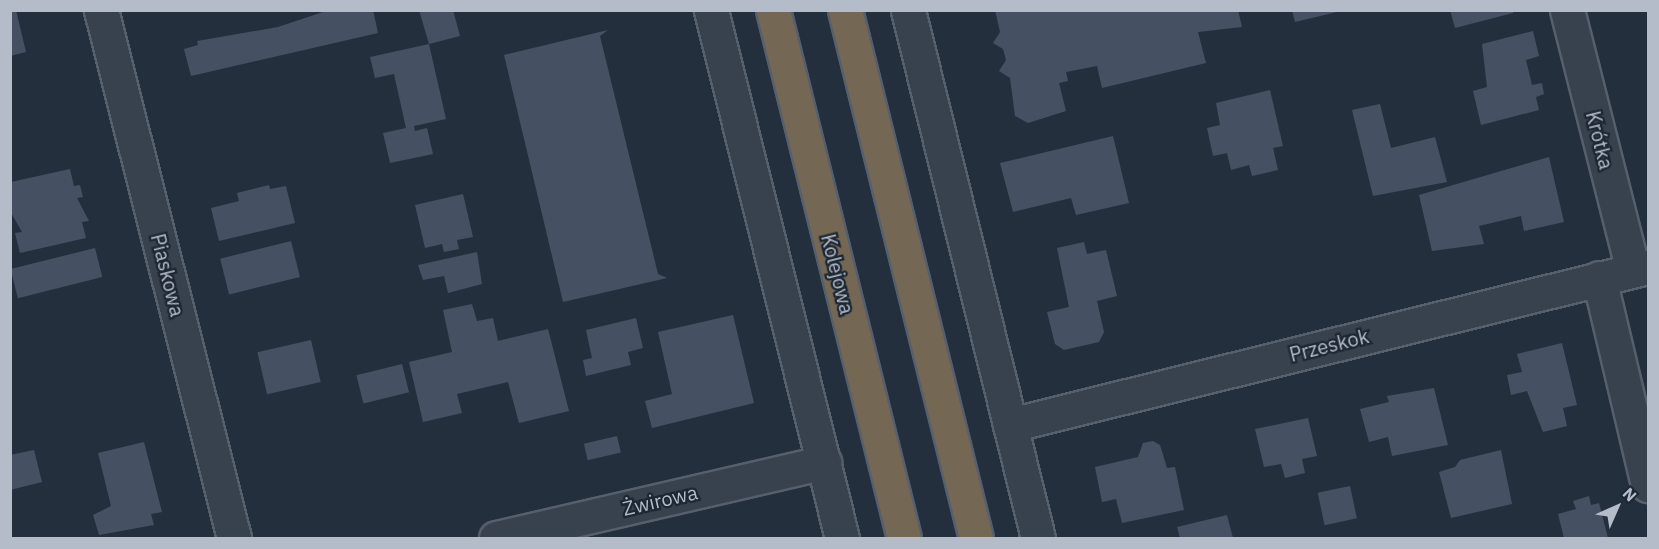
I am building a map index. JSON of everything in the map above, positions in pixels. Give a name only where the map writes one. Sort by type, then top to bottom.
[{"type":"highway","name":"Kolejowa","points":[[773,10],[904,538]]},
{"type":"highway","points":[[845,10],[976,538]]},
{"type":"street","name":"Piaskowa","points":[[101,10],[234,538]]},
{"type":"street","points":[[711,10],[842,538]]},
{"type":"street","points":[[908,10],[1038,538]]},
{"type":"street","name":"Krótka","points":[[1567,10],[1641,269]]},
{"type":"street","name":"Przeskok","points":[[1010,424],[1641,269]]},
{"type":"street","points":[[1599,278],[1648,486]]},
{"type":"street","name":"Żwirowa","points":[[496,538],[824,462]]},
{"type":"building","points":[[10,10],[16,10],[26,52],[10,56]]},
{"type":"building","points":[[329,10],[373,10],[378,33],[191,76],[184,49],[198,45],[197,41],[278,27]]},
{"type":"building","points":[[419,10],[453,10],[460,36],[429,44]]},
{"type":"building","points":[[995,10],[1238,10],[1242,27],[1198,32],[1206,63],[1102,88],[1097,66],[1066,72],[1068,81],[1059,83],[1066,111],[1028,123],[1015,116],[1010,78],[999,71],[1006,60],[1003,49],[993,43],[1000,32]]},
{"type":"building","points":[[1292,10],[1341,10],[1341,11],[1295,22]]},
{"type":"building","points":[[1450,10],[1513,10],[1513,13],[1455,28]]},
{"type":"building","points":[[608,30],[600,36],[658,274],[667,278],[563,302],[504,55]]},
{"type":"building","points":[[1533,31],[1539,56],[1526,60],[1532,85],[1542,83],[1544,94],[1536,97],[1539,110],[1481,125],[1473,91],[1487,87],[1482,44]]},
{"type":"building","points":[[429,44],[446,119],[414,126],[415,131],[427,128],[433,154],[390,163],[383,133],[406,128],[394,74],[375,78],[370,57]]},
{"type":"building","points":[[1270,90],[1283,146],[1273,148],[1278,170],[1252,176],[1249,165],[1231,170],[1227,153],[1213,156],[1207,128],[1220,125],[1216,103]]},
{"type":"building","points":[[1380,104],[1391,148],[1435,137],[1447,182],[1373,196],[1352,110]]},
{"type":"building","points":[[1113,136],[1129,203],[1076,215],[1071,198],[1013,212],[1000,163]]},
{"type":"building","points":[[1549,157],[1564,222],[1524,231],[1521,216],[1479,226],[1484,244],[1432,251],[1419,195]]},
{"type":"building","points":[[70,169],[74,186],[80,185],[83,197],[77,198],[89,221],[82,222],[86,238],[20,253],[15,233],[22,232],[10,211],[11,182]]},
{"type":"building","points":[[269,185],[270,189],[286,186],[295,223],[219,241],[211,208],[239,201],[237,193]]},
{"type":"building","points":[[463,194],[473,237],[457,240],[459,249],[444,252],[442,244],[425,248],[415,205]]},
{"type":"building","points":[[291,241],[300,277],[229,295],[220,259]]},
{"type":"building","points":[[1084,242],[1087,254],[1106,250],[1117,296],[1097,301],[1104,332],[1099,342],[1064,350],[1055,344],[1047,312],[1069,307],[1057,248]]},
{"type":"building","points":[[95,248],[102,277],[18,298],[11,269]]},
{"type":"building","points":[[477,252],[482,284],[448,293],[444,276],[423,280],[418,265]]},
{"type":"building","points":[[472,304],[477,321],[493,318],[498,341],[548,329],[569,411],[519,423],[508,382],[457,394],[462,413],[423,422],[409,362],[452,352],[443,310]]},
{"type":"building","points":[[733,315],[754,403],[652,428],[645,401],[672,394],[658,332]]},
{"type":"building","points":[[636,318],[643,348],[628,352],[631,365],[586,376],[583,360],[592,358],[586,330]]},
{"type":"building","points":[[311,340],[321,382],[267,394],[257,352]]},
{"type":"building","points":[[1562,343],[1577,405],[1563,408],[1567,426],[1543,432],[1527,391],[1511,395],[1507,375],[1522,372],[1517,354]]},
{"type":"building","points":[[402,364],[409,392],[363,404],[356,375]]},
{"type":"building","points":[[1434,388],[1448,445],[1392,456],[1388,437],[1369,442],[1360,409],[1389,402],[1387,396]]},
{"type":"building","points":[[1308,418],[1317,456],[1302,459],[1305,473],[1285,478],[1281,464],[1264,467],[1255,429]]},
{"type":"building","points":[[617,436],[621,453],[588,460],[584,444]]},
{"type":"building","points":[[1153,441],[1160,445],[1167,468],[1175,467],[1184,510],[1122,523],[1116,499],[1102,502],[1095,467],[1138,457],[1143,443]]},
{"type":"building","points":[[144,442],[162,512],[151,514],[154,525],[99,535],[93,515],[111,506],[98,453]]},
{"type":"building","points":[[34,450],[42,482],[10,490],[10,455]]},
{"type":"building","points":[[1501,450],[1512,504],[1451,518],[1439,472],[1455,467],[1460,460]]},
{"type":"building","points":[[1350,486],[1357,518],[1325,525],[1318,493]]},
{"type":"building","points":[[1589,496],[1591,505],[1599,503],[1608,538],[1564,538],[1558,514],[1576,509],[1573,501]]},
{"type":"building","points":[[1227,515],[1233,538],[1180,538],[1177,527]]}]
